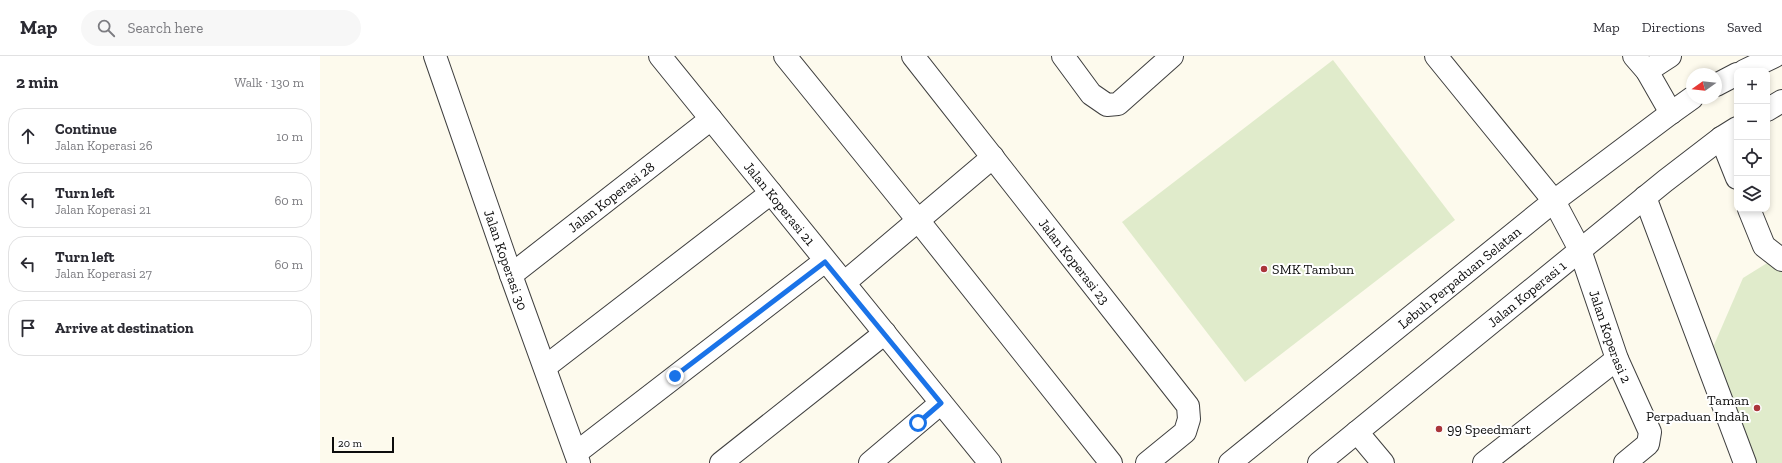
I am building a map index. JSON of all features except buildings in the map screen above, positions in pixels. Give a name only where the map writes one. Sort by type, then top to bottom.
[{"type":"street","name":"Jalan Koperasi 30","points":[[436,56],[511,275],[577,458]]},
{"type":"street","name":"Jalan Koperasi 21","points":[[660,56],[825,262],[844,282],[990,463]]},
{"type":"street","points":[[785,56],[918,219],[1111,463]]},
{"type":"street","name":"Jalan Koperasi 23","points":[[913,56],[1188,406],[1189,419],[1185,432],[1147,463]]},
{"type":"street","points":[[1063,56],[1091,94],[1107,104],[1118,104],[1172,56]]},
{"type":"street","name":"Jalan Koperasi 2","points":[[1436,56],[1554,201],[1580,250],[1617,359],[1650,432],[1648,444],[1625,463]]},
{"type":"street","points":[[1670,56],[1641,64],[1671,112]]},
{"type":"street","points":[[1750,68],[1775,56]]},
{"type":"street","points":[[1722,82],[1734,76]]},
{"type":"street","points":[[1770,108],[1782,101]]},
{"type":"street","name":"Lebuh Perpaduan Selatan","points":[[1230,463],[1554,201],[1686,102]]},
{"type":"street","name":"Jalan Koperasi 28","points":[[511,275],[711,120]]},
{"type":"street","points":[[1729,133],[1737,176]]},
{"type":"street","name":"Jalan Koperasi 1","points":[[1319,463],[1580,250],[1729,133]]},
{"type":"street","points":[[844,282],[993,157]]},
{"type":"street","points":[[545,367],[771,193]]},
{"type":"street","points":[[1646,197],[1745,463]]},
{"type":"street","points":[[1750,212],[1764,246],[1782,260]]},
{"type":"street","points":[[577,458],[825,262]]},
{"type":"street","points":[[721,463],[885,333]]},
{"type":"street","points":[[1484,463],[1617,359]]},
{"type":"street","points":[[870,463],[941,403]]},
{"type":"street","points":[[1357,432],[1383,463]]},
{"type":"green space","points":[[1333,60],[1455,220],[1245,382],[1122,222]]},
{"type":"green space","name":"Taman Perpaduan Indah","points":[[1772,260],[1782,266],[1782,463],[1753,463],[1711,352],[1743,278]]},
{"type":"place","name":"SMK Tambun","points":[[1264,269]]},
{"type":"place","name":"Taman Perpaduan Indah","points":[[1757,408]]},
{"type":"place","name":"99 Speedmart","points":[[1439,429]]},
{"type":"route","points":[[675,376],[825,262],[844,282],[941,403],[918,423]]}]
